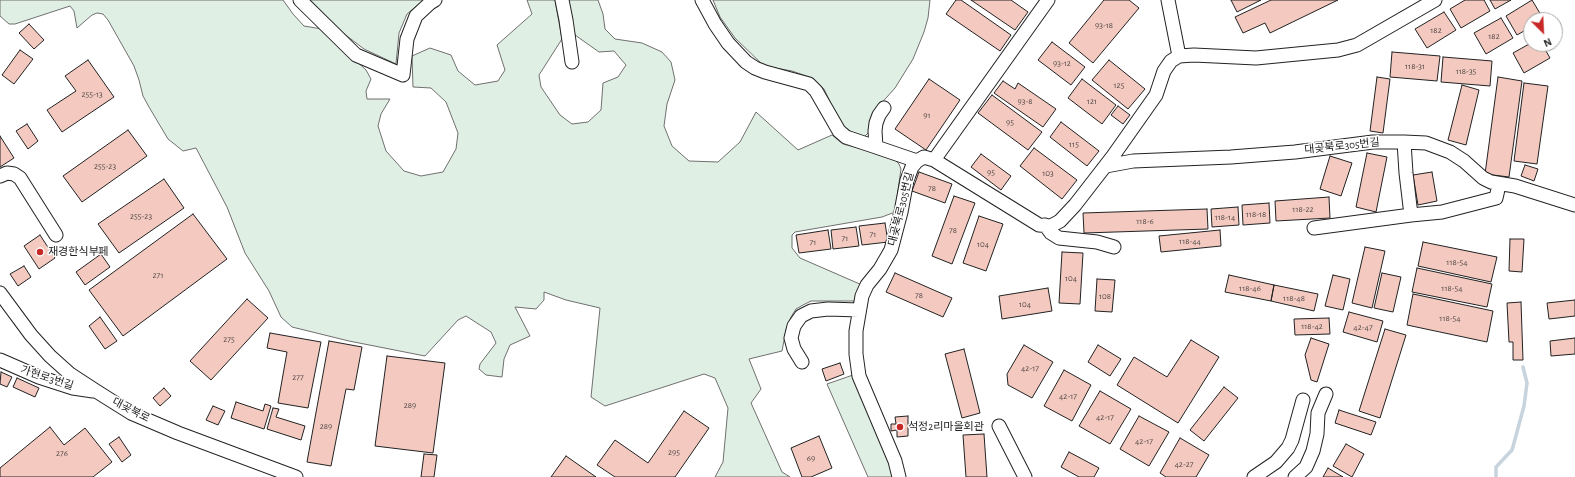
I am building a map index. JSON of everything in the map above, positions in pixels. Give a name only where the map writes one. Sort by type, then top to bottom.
[{"type":"street","points":[[300,0],[356,55],[403,75],[407,39],[416,16],[430,2],[435,0]]},
{"type":"street","points":[[562,0],[572,62]]},
{"type":"street","points":[[702,0],[715,24],[728,43],[746,62],[765,72],[809,84],[816,91],[839,131],[850,139],[916,161]]},
{"type":"street","points":[[1048,0],[934,160],[1039,225],[1051,226],[1060,221],[1075,205],[1106,166],[1156,95],[1164,71],[1171,61],[1179,56],[1194,55],[1256,58],[1338,50],[1357,45],[1434,0]]},
{"type":"street","points":[[1168,0],[1179,56]]},
{"type":"street","points":[[876,147],[876,123],[884,108]]},
{"type":"street","name":"대곶북로305번길","points":[[1106,166],[1133,161],[1230,157],[1295,152],[1373,142],[1426,143],[1450,152],[1464,161],[1483,178],[1499,185],[1515,186],[1575,205]]},
{"type":"street","points":[[1404,142],[1411,215]]},
{"type":"street","name":"대곶북로305번길","points":[[899,477],[895,461],[859,376],[856,354],[858,310],[862,296],[868,285],[880,269],[891,250],[907,180],[912,167],[916,161],[924,157],[934,160]]},
{"type":"street","points":[[0,176],[7,173],[14,174],[20,178],[56,236]]},
{"type":"street","points":[[1314,228],[1442,212],[1496,198],[1499,185]]},
{"type":"street","points":[[1045,225],[1050,233],[1059,238],[1097,242],[1114,246]]},
{"type":"street","name":"대곶북로","points":[[0,293],[31,335],[50,356],[70,374],[96,391],[131,412],[178,433],[296,477]]},
{"type":"street","points":[[802,362],[794,349],[791,338],[794,326],[801,316],[811,311],[828,309],[858,310]]},
{"type":"street","name":"가현로3번길","points":[[0,360],[39,377],[73,388],[96,391]]},
{"type":"street","points":[[1295,477],[1306,467],[1313,451],[1317,434],[1318,413],[1326,394]]},
{"type":"street","points":[[1254,477],[1276,462],[1288,448],[1292,440],[1303,400]]},
{"type":"street","points":[[999,426],[1025,477]]},
{"type":"green space","points":[[0,0],[283,0],[304,26],[322,29],[366,70],[371,79],[366,91],[367,99],[390,99],[381,114],[378,126],[386,151],[404,171],[421,176],[443,172],[456,149],[458,133],[446,102],[431,88],[413,87],[412,56],[430,48],[451,55],[458,71],[475,85],[498,81],[505,70],[497,45],[532,14],[527,0],[555,0],[562,39],[539,75],[541,87],[560,115],[572,124],[588,122],[601,110],[603,83],[618,77],[626,65],[614,51],[599,52],[575,35],[567,0],[598,0],[603,14],[605,29],[615,39],[642,43],[662,52],[671,62],[675,80],[667,104],[664,126],[672,146],[689,161],[718,162],[740,142],[756,112],[798,150],[832,135],[843,144],[889,156],[899,164],[901,169],[895,212],[882,217],[795,232],[792,235],[792,248],[800,258],[862,285],[855,301],[811,301],[803,305],[796,309],[791,317],[786,330],[782,351],[749,359],[761,389],[751,403],[782,472],[790,477],[715,477],[723,462],[728,408],[715,378],[704,374],[605,406],[591,397],[600,308],[566,300],[544,292],[544,300],[536,309],[515,307],[530,336],[510,345],[504,359],[502,377],[486,375],[479,369],[480,364],[496,343],[491,332],[466,316],[458,320],[425,356],[349,341],[292,327],[281,317],[269,291],[245,253],[227,207],[196,148],[183,151],[168,139],[143,96],[134,66],[108,20],[103,14],[97,13],[92,15],[77,28],[74,11],[70,6],[15,24],[9,24],[0,16]]},
{"type":"green space","points":[[310,0],[424,0],[407,14],[399,33],[396,64],[364,49],[343,33]]},
{"type":"green space","points":[[713,0],[930,0],[928,18],[924,32],[913,59],[895,88],[878,107],[869,132],[864,137],[855,134],[841,125],[824,89],[812,78],[792,71],[764,66],[735,38],[720,17]]},
{"type":"green space","points":[[853,375],[895,477],[868,477],[827,384]]},
{"type":"building","points":[[956,0],[961,0],[1011,35],[1000,51],[946,14]]},
{"type":"building","points":[[971,0],[1011,0],[1028,12],[1015,30]]},
{"type":"building","points":[[1104,0],[1129,0],[1139,8],[1093,63],[1069,43]]},
{"type":"building","points":[[1231,0],[1261,0],[1237,12]]},
{"type":"building","points":[[1271,0],[1338,0],[1270,33],[1265,23],[1243,33],[1235,17]]},
{"type":"building","points":[[1465,0],[1484,0],[1490,11],[1461,28],[1450,9]]},
{"type":"building","points":[[1490,0],[1511,0],[1495,9]]},
{"type":"building","points":[[1532,0],[1539,12],[1523,12],[1523,32],[1517,35],[1506,16]]},
{"type":"building","points":[[1444,12],[1456,30],[1427,48],[1415,29]]},
{"type":"building","points":[[1501,18],[1513,38],[1486,54],[1474,33]]},
{"type":"building","points":[[29,24],[44,40],[34,49],[19,33]]},
{"type":"building","points":[[1052,42],[1085,67],[1071,85],[1038,60]]},
{"type":"building","points":[[1523,47],[1523,52],[1547,52],[1550,58],[1524,73],[1513,53]]},
{"type":"building","points":[[20,50],[33,59],[14,84],[2,75]]},
{"type":"building","points":[[1392,52],[1440,56],[1437,81],[1390,77]]},
{"type":"building","points":[[1443,57],[1492,61],[1490,86],[1441,82]]},
{"type":"building","points":[[88,60],[114,97],[62,132],[47,110],[76,91],[65,76]]},
{"type":"building","points":[[1109,60],[1145,89],[1128,109],[1092,80]]},
{"type":"building","points":[[1377,77],[1390,79],[1383,133],[1370,131]]},
{"type":"building","points":[[1498,77],[1522,81],[1509,177],[1485,174]]},
{"type":"building","points":[[929,79],[960,100],[926,150],[895,129]]},
{"type":"building","points":[[1082,79],[1116,105],[1102,124],[1068,98]]},
{"type":"building","points":[[1003,81],[1015,89],[1018,83],[1056,109],[1043,127],[994,93]]},
{"type":"building","points":[[1524,83],[1548,86],[1537,164],[1514,161]]},
{"type":"building","points":[[1462,85],[1479,90],[1466,145],[1448,140]]},
{"type":"building","points":[[992,95],[1042,132],[1028,150],[978,113]]},
{"type":"building","points":[[1118,106],[1130,115],[1123,124],[1111,115]]},
{"type":"building","points":[[1061,122],[1099,151],[1087,166],[1050,137]]},
{"type":"building","points":[[27,124],[38,141],[28,149],[16,131]]},
{"type":"building","points":[[128,130],[147,156],[82,202],[63,176]]},
{"type":"building","points":[[0,136],[14,158],[0,167]]},
{"type":"building","points":[[1034,148],[1077,180],[1062,199],[1020,166]]},
{"type":"building","points":[[1367,153],[1387,157],[1376,212],[1356,207]]},
{"type":"building","points":[[981,154],[1011,176],[1001,190],[971,167]]},
{"type":"building","points":[[1330,156],[1352,163],[1341,196],[1320,189]]},
{"type":"building","points":[[1525,165],[1538,169],[1534,181],[1521,176]]},
{"type":"building","points":[[919,172],[952,184],[945,203],[912,191]]},
{"type":"building","points":[[1432,172],[1437,201],[1418,205],[1413,175]]},
{"type":"building","points":[[164,179],[184,208],[119,253],[98,224]]},
{"type":"building","points":[[954,196],[975,203],[952,264],[932,256]]},
{"type":"building","points":[[1329,197],[1330,218],[1276,221],[1275,201]]},
{"type":"building","points":[[1269,203],[1270,223],[1243,225],[1242,205]]},
{"type":"building","points":[[1238,207],[1239,225],[1212,227],[1211,209]]},
{"type":"building","points":[[1207,209],[1208,229],[1084,233],[1083,213]]},
{"type":"building","points":[[193,214],[227,259],[123,336],[89,290]]},
{"type":"building","points":[[979,216],[1003,224],[986,271],[963,263]]},
{"type":"building","points":[[885,223],[888,242],[862,245],[859,226]]},
{"type":"building","points":[[856,227],[859,246],[833,249],[831,230]]},
{"type":"building","points":[[828,230],[831,249],[799,253],[796,235]]},
{"type":"building","points":[[1220,230],[1221,246],[1161,252],[1159,236]]},
{"type":"building","name":"재경한식부페","points":[[40,235],[55,258],[39,269],[24,246]]},
{"type":"building","points":[[1510,239],[1524,239],[1522,272],[1509,271]]},
{"type":"building","points":[[1423,242],[1497,257],[1491,282],[1418,266]]},
{"type":"building","points":[[1365,247],[1385,251],[1372,308],[1352,303]]},
{"type":"building","points":[[1062,252],[1083,253],[1080,304],[1059,303]]},
{"type":"building","points":[[101,254],[110,267],[85,285],[76,272]]},
{"type":"building","points":[[24,266],[31,277],[18,286],[10,274]]},
{"type":"building","points":[[1417,268],[1492,284],[1487,307],[1412,292]]},
{"type":"building","points":[[895,273],[952,298],[943,317],[886,292]]},
{"type":"building","points":[[1382,273],[1401,277],[1393,312],[1374,308]]},
{"type":"building","points":[[1229,275],[1274,285],[1271,301],[1225,292]]},
{"type":"building","points":[[1333,275],[1350,279],[1343,310],[1325,306]]},
{"type":"building","points":[[1097,279],[1115,280],[1112,312],[1095,311]]},
{"type":"building","points":[[1274,285],[1318,294],[1314,311],[1271,301]]},
{"type":"building","points":[[1048,288],[1052,311],[1002,319],[999,296]]},
{"type":"building","points":[[1413,294],[1493,311],[1487,342],[1407,325]]},
{"type":"building","points":[[247,299],[268,318],[211,380],[190,361]]},
{"type":"building","points":[[1575,300],[1575,316],[1549,319],[1547,303]]},
{"type":"building","points":[[1521,302],[1523,360],[1513,360],[1513,342],[1509,342],[1507,303]]},
{"type":"building","points":[[1349,312],[1383,321],[1377,342],[1343,332]]},
{"type":"building","points":[[100,317],[117,341],[105,349],[89,326]]},
{"type":"building","points":[[1329,318],[1330,334],[1295,335],[1294,319]]},
{"type":"building","points":[[1385,329],[1406,335],[1380,418],[1359,411]]},
{"type":"building","points":[[270,333],[321,342],[308,408],[278,403],[287,352],[267,348]]},
{"type":"building","points":[[1311,338],[1329,344],[1317,382],[1311,380],[1305,355]]},
{"type":"building","points":[[1575,338],[1575,354],[1551,356],[1550,341]]},
{"type":"building","points":[[1191,340],[1219,357],[1178,423],[1117,385],[1134,357],[1167,377]]},
{"type":"building","points":[[329,341],[362,347],[354,390],[346,389],[331,466],[307,462]]},
{"type":"building","points":[[1024,345],[1053,362],[1032,398],[1008,385],[1007,374]]},
{"type":"building","points":[[1098,345],[1121,359],[1110,376],[1088,362]]},
{"type":"building","points":[[964,349],[980,413],[962,418],[945,354]]},
{"type":"building","points":[[387,356],[445,363],[433,453],[375,446]]},
{"type":"building","points":[[840,363],[844,374],[826,381],[822,369]]},
{"type":"building","points":[[1064,370],[1091,385],[1072,421],[1044,406]]},
{"type":"building","points":[[1,372],[12,377],[7,387],[0,384]]},
{"type":"building","points":[[17,378],[39,388],[35,397],[13,387]]},
{"type":"building","points":[[1224,387],[1238,398],[1204,441],[1190,430]]},
{"type":"building","points":[[164,388],[171,396],[160,406],[153,398]]},
{"type":"building","points":[[1100,391],[1131,409],[1110,444],[1079,426]]},
{"type":"building","points":[[236,402],[263,411],[265,404],[271,406],[264,429],[231,418]]},
{"type":"building","points":[[213,406],[225,411],[218,425],[206,420]]},
{"type":"building","points":[[273,408],[279,409],[276,417],[305,426],[301,440],[267,429]]},
{"type":"building","points":[[1339,410],[1376,422],[1371,435],[1335,423]]},
{"type":"building","points":[[684,411],[709,428],[675,477],[615,477],[597,465],[615,440],[648,463]]},
{"type":"building","name":"석정2리마을회관","points":[[908,416],[908,436],[897,437],[897,430],[891,431],[891,424],[896,424],[895,417]]},
{"type":"building","points":[[1139,416],[1169,432],[1149,466],[1120,449]]},
{"type":"building","points":[[50,427],[64,445],[85,428],[112,462],[93,477],[0,477],[0,468]]},
{"type":"building","points":[[984,434],[987,477],[966,477],[963,435]]},
{"type":"building","points":[[819,436],[832,468],[811,477],[802,477],[791,448]]},
{"type":"building","points":[[119,437],[131,455],[122,462],[109,444]]},
{"type":"building","points":[[1180,438],[1209,455],[1196,477],[1166,477],[1160,473]]},
{"type":"building","points":[[1346,444],[1364,454],[1352,477],[1333,466]]},
{"type":"building","points":[[1069,452],[1099,468],[1094,477],[1079,477],[1061,467]]},
{"type":"building","points":[[424,454],[437,455],[434,477],[421,477]]},
{"type":"building","points":[[566,456],[596,477],[551,477]]},
{"type":"building","points":[[1328,468],[1343,477],[1323,477]]},
{"type":"waterway","points":[[1496,477],[1496,467],[1512,450],[1524,406],[1527,383],[1523,367]]},
{"type":"place","name":"재경한식부페","points":[[40,252]]},
{"type":"place","name":"석정2리마을회관","points":[[900,427]]}]
